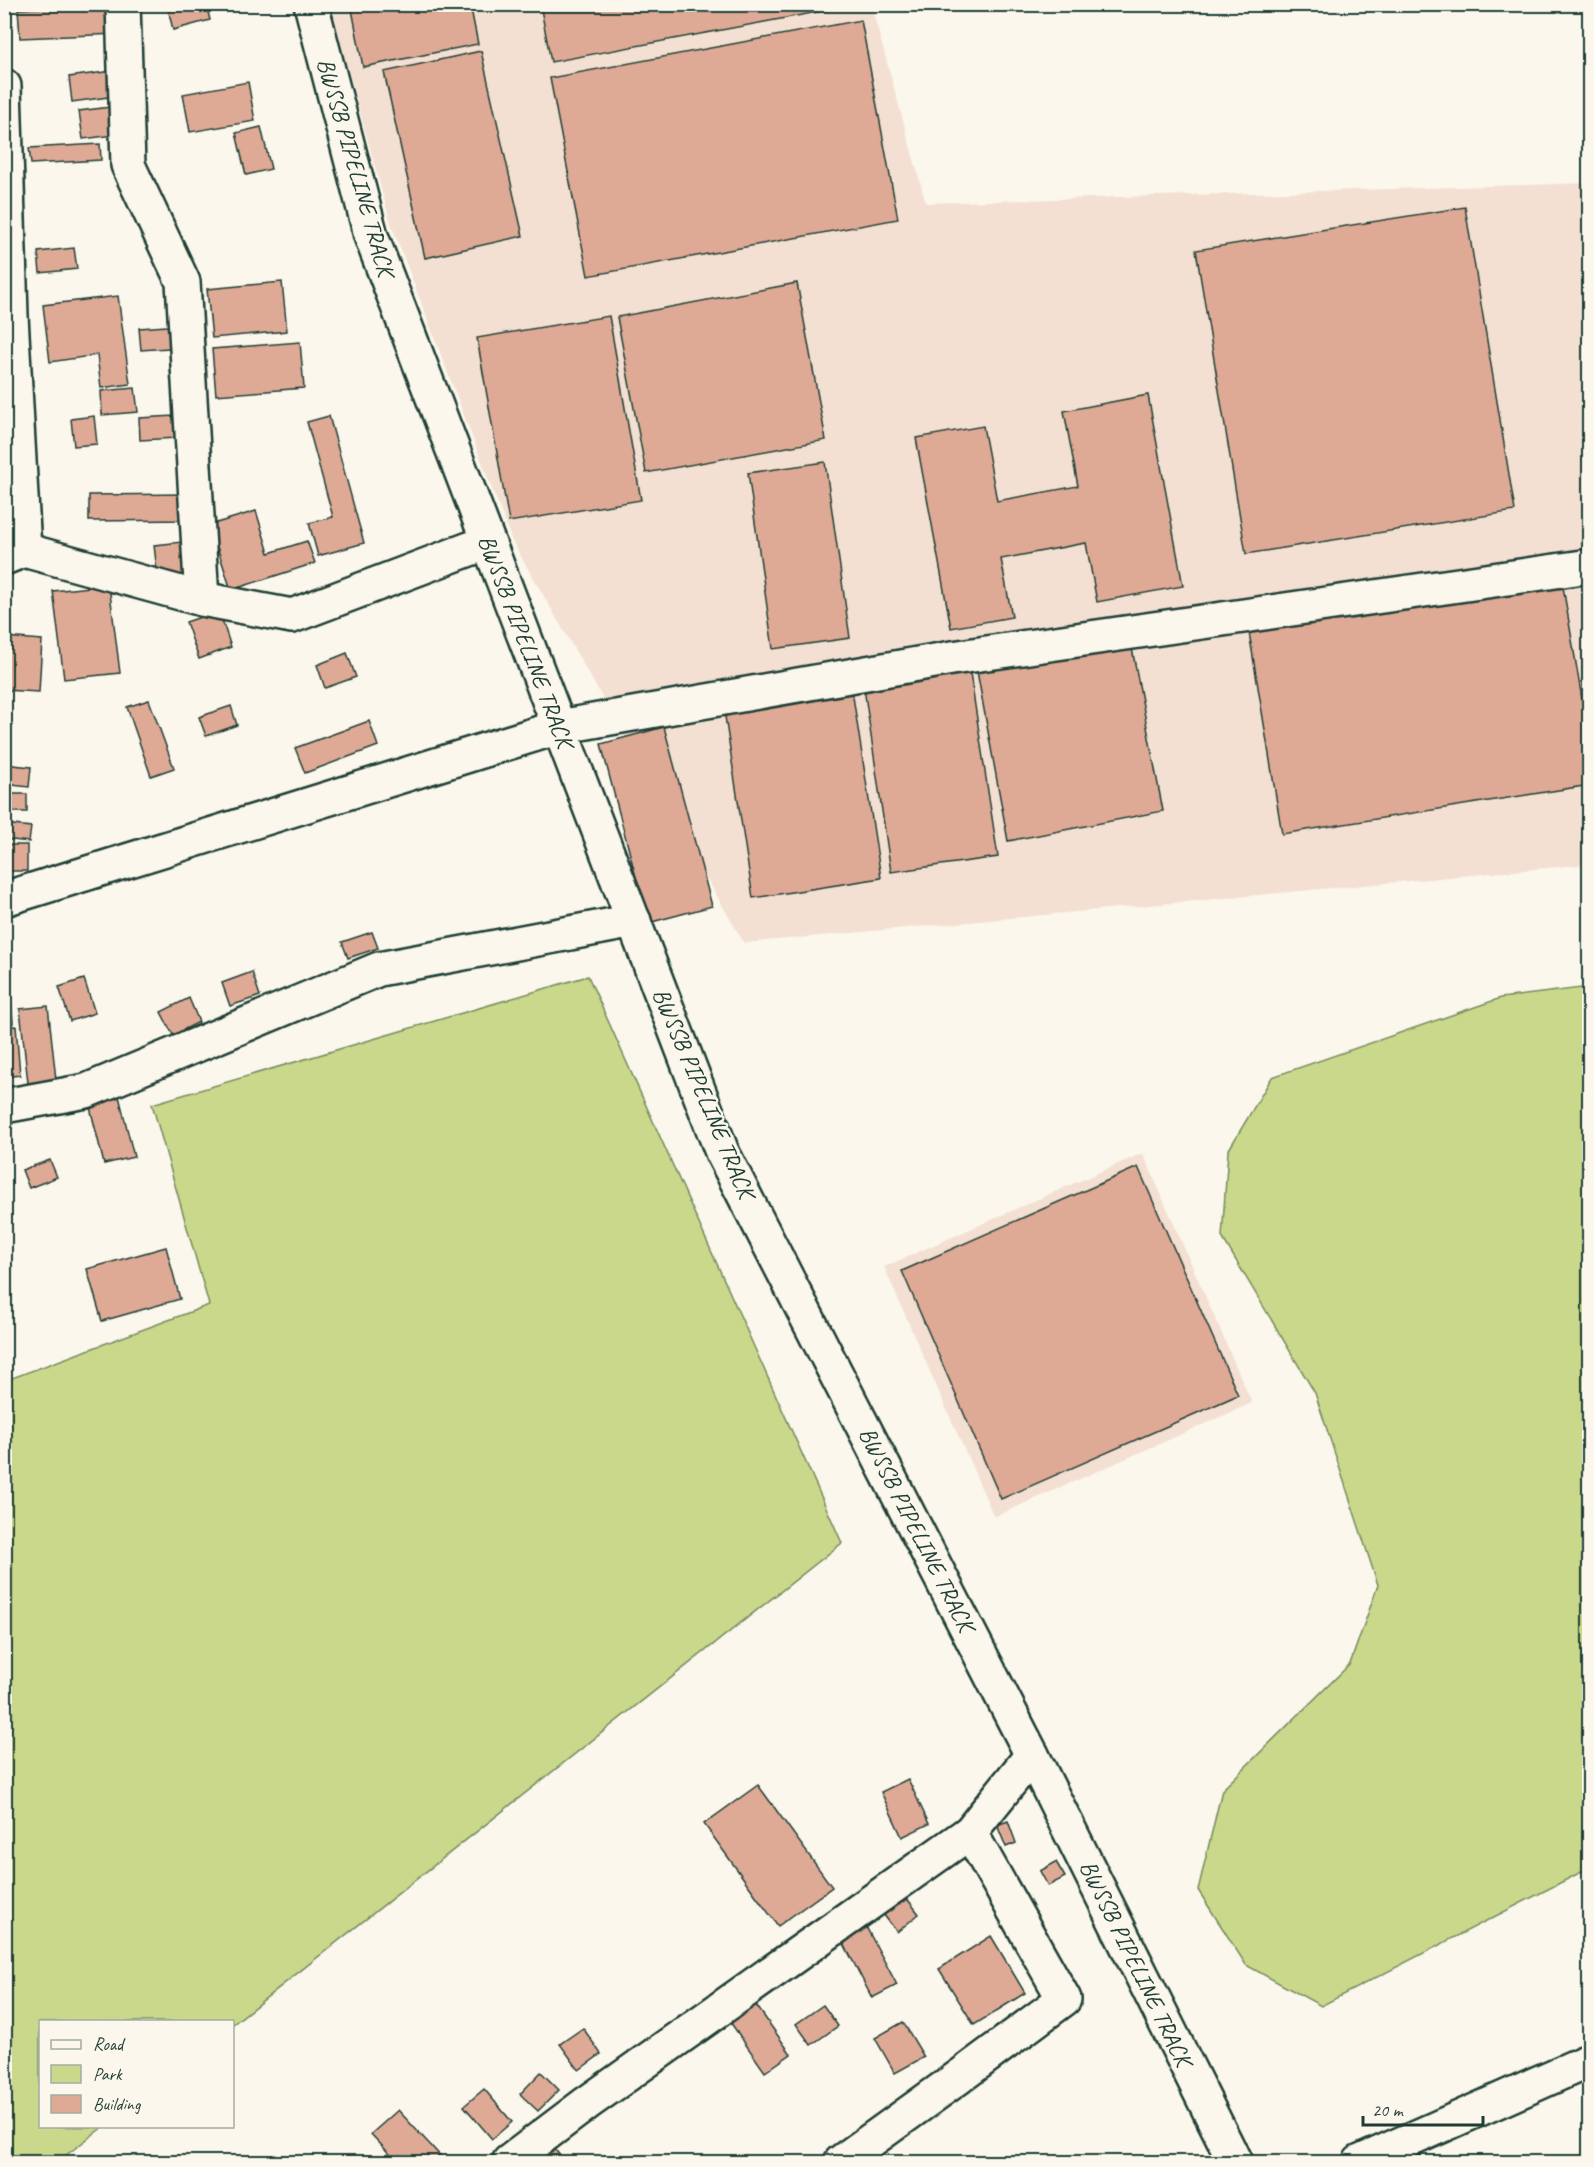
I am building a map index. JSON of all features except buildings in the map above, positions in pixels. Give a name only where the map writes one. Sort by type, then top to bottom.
[{"type":"street","points":[[123,4],[128,165],[183,282],[202,599]]},
{"type":"street","name":"BWSSB PIPELINE TRACK","points":[[310,4],[371,236],[722,1152],[1032,1755],[1235,2163]]},
{"type":"street","points":[[4,86],[11,316],[14,554],[202,599],[292,616],[488,542]]},
{"type":"street","points":[[4,898],[560,727],[952,658],[1590,566]]},
{"type":"street","points":[[4,1106],[86,1091],[379,969],[634,921]]},
{"type":"street","points":[[509,2163],[587,2103],[970,1832],[1032,1755]]},
{"type":"street","points":[[841,2163],[1064,1999],[970,1832]]},
{"type":"street","points":[[1360,2163],[1590,2060]]},
{"type":"shaded area","points":[[330,5],[871,5],[926,203],[1589,183],[1589,864],[744,943],[512,541],[391,224]]},
{"type":"shaded area","points":[[1143,1153],[1252,1403],[994,1517],[884,1267]]},
{"type":"green space","points":[[588,976],[842,1543],[234,2023],[234,2020],[39,2020],[39,2128],[102,2128],[57,2162],[5,2162],[4,1406],[12,1378],[209,1305],[152,1104]]},
{"type":"green space","points":[[1589,987],[1589,1868],[1321,2006],[1246,1965],[1198,1890],[1222,1790],[1350,1664],[1378,1585],[1315,1393],[1222,1237],[1228,1151],[1272,1077],[1501,998]]}]
